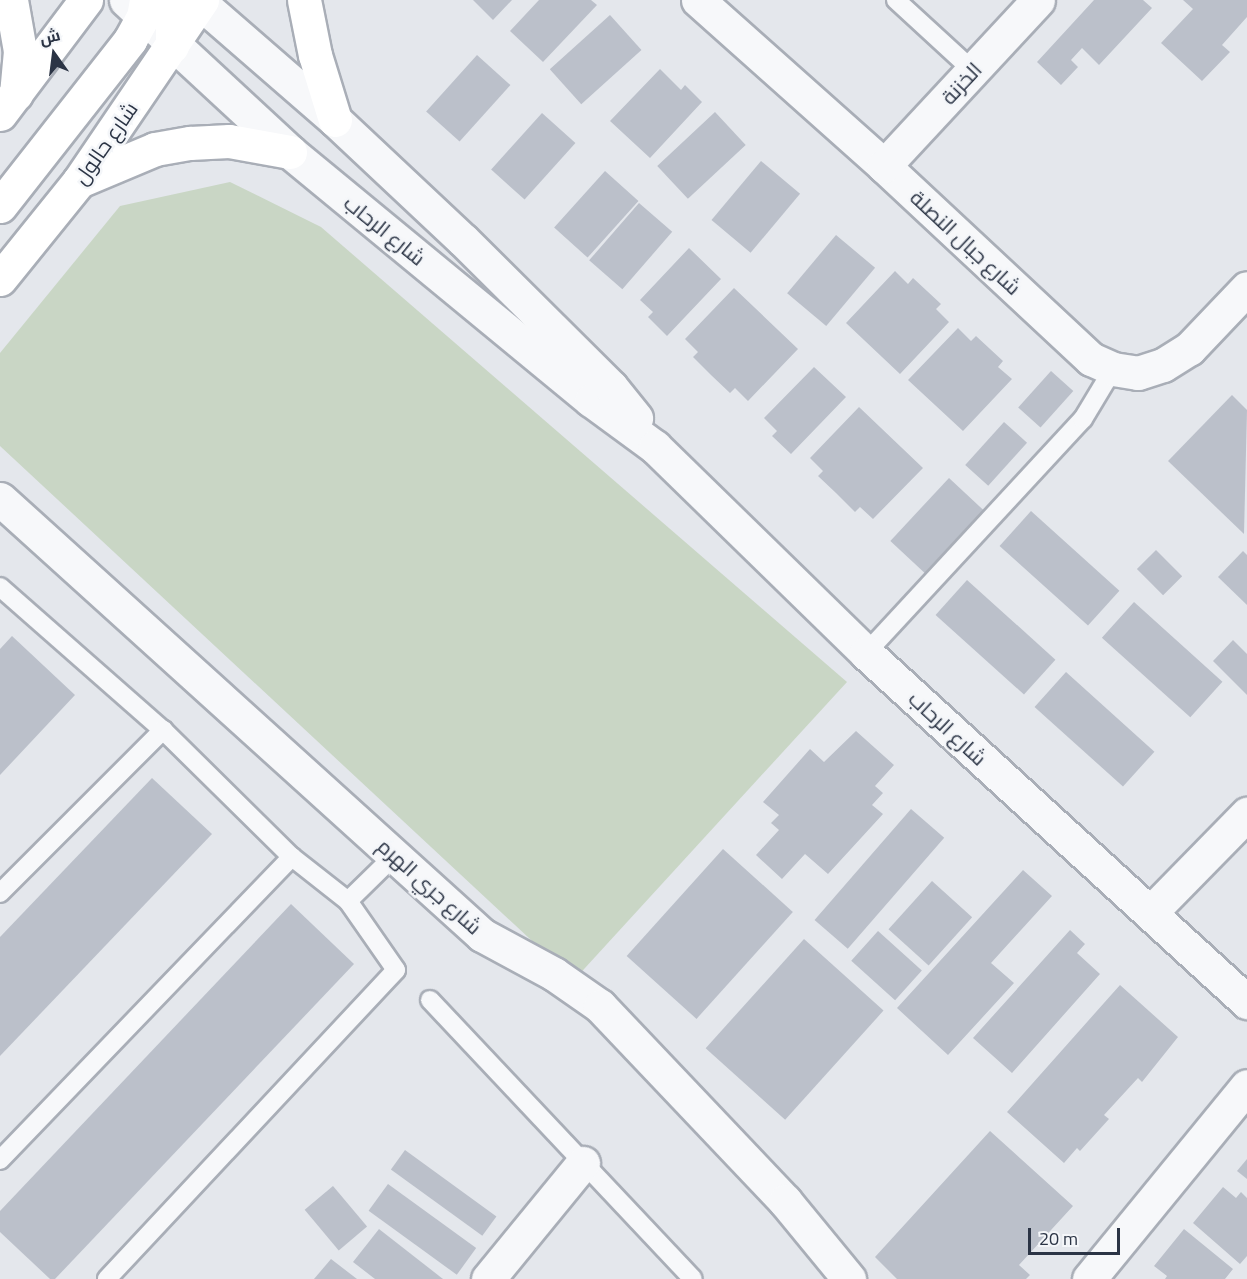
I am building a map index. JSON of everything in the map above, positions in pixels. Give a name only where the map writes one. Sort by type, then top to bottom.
[{"type":"main road","points":[[8,104],[20,51],[11,0]]},
{"type":"main road","points":[[8,104],[86,0]]},
{"type":"main road","points":[[304,0],[315,54],[334,120]]},
{"type":"main road","name":"شارع حالول","points":[[0,279],[79,181],[172,46],[193,1]]},
{"type":"main road","points":[[0,206],[99,83],[138,6]]},
{"type":"main road","points":[[79,181],[155,149],[190,143],[229,141],[290,152]]},
{"type":"street","name":"شارع جبال النصلة","points":[[698,0],[884,166],[1091,359],[1113,369],[1138,373],[1190,349],[1247,288]]},
{"type":"street","name":"الخزنة","points":[[884,166],[1038,0]]},
{"type":"street","name":"شارع الرحاب","points":[[193,1],[334,120],[611,387],[655,447]]},
{"type":"street","name":"شارع الرحاب","points":[[138,6],[172,46],[290,152],[604,411],[655,447],[866,652],[1247,1002]]},
{"type":"street","name":"شارع جري الهرم","points":[[0,499],[396,854],[482,935],[554,974],[600,1006],[785,1201],[849,1279]]},
{"type":"street","points":[[1150,913],[1247,814]]},
{"type":"street","points":[[1089,1279],[1247,1086]]},
{"type":"street","points":[[488,1279],[584,1163]]},
{"type":"lane","points":[[896,0],[972,70]]},
{"type":"lane","points":[[866,652],[1083,419],[1113,369]]},
{"type":"lane","points":[[1,589],[163,730],[292,857],[348,901],[396,970],[107,1279]]},
{"type":"lane","points":[[0,893],[163,730]]},
{"type":"lane","points":[[348,901],[396,854]]},
{"type":"lane","points":[[0,1160],[292,857]]},
{"type":"lane","points":[[430,1000],[693,1279]]},
{"type":"green space","points":[[230,182],[321,227],[847,682],[574,980],[0,446],[0,353],[120,206]]},
{"type":"building","points":[[473,0],[512,0],[493,20]]},
{"type":"building","points":[[539,0],[591,0],[597,5],[543,62],[510,31]]},
{"type":"building","points":[[1094,0],[1143,0],[1152,8],[1099,65],[1082,48],[1071,60],[1078,67],[1061,85],[1037,62]]},
{"type":"building","points":[[1183,0],[1247,0],[1247,17],[1222,45],[1230,52],[1202,81],[1161,43],[1193,9]]},
{"type":"building","points":[[610,15],[641,50],[581,104],[550,69]]},
{"type":"building","points":[[477,55],[510,85],[460,142],[426,111]]},
{"type":"building","points":[[660,69],[681,90],[685,85],[702,102],[650,158],[610,121]]},
{"type":"building","points":[[715,112],[746,145],[688,199],[657,166]]},
{"type":"building","points":[[542,113],[575,143],[525,200],[491,169]]},
{"type":"building","points":[[761,161],[800,194],[751,253],[712,220]]},
{"type":"building","points":[[605,171],[638,201],[588,258],[554,227]]},
{"type":"building","points":[[639,203],[672,232],[622,289],[589,260]]},
{"type":"building","points":[[836,235],[875,268],[826,326],[787,293]]},
{"type":"building","points":[[689,248],[721,279],[667,336],[648,317],[653,312],[640,300]]},
{"type":"building","points":[[895,271],[908,284],[913,278],[941,304],[936,309],[949,322],[900,374],[846,323]]},
{"type":"building","points":[[734,288],[798,349],[748,401],[735,388],[730,393],[711,375],[693,357],[698,352],[685,339]]},
{"type":"building","points":[[958,328],[971,341],[976,336],[1003,361],[998,367],[1012,379],[963,431],[908,380]]},
{"type":"building","points":[[814,367],[846,397],[791,454],[772,436],[777,431],[764,418]]},
{"type":"building","points":[[1051,371],[1073,391],[1041,427],[1018,407]]},
{"type":"building","points":[[1232,395],[1247,410],[1244,534],[1168,461]]},
{"type":"building","points":[[859,407],[923,468],[873,519],[860,507],[855,512],[818,476],[823,471],[810,458]]},
{"type":"building","points":[[1004,422],[1027,443],[988,486],[965,465]]},
{"type":"building","points":[[949,478],[983,510],[925,573],[890,541]]},
{"type":"building","points":[[1031,511],[1119,591],[1088,626],[1000,546]]},
{"type":"building","points":[[1156,550],[1182,576],[1163,595],[1137,569]]},
{"type":"building","points":[[1243,551],[1247,555],[1247,605],[1218,577]]},
{"type":"building","points":[[967,580],[1055,660],[1024,695],[936,615]]},
{"type":"building","points":[[1134,602],[1222,682],[1190,717],[1102,638]]},
{"type":"building","points":[[12,636],[75,695],[0,775],[0,649]]},
{"type":"building","points":[[1233,640],[1247,654],[1247,695],[1213,661]]},
{"type":"building","points":[[1066,672],[1154,752],[1123,787],[1035,707]]},
{"type":"building","points":[[856,731],[894,765],[875,786],[883,793],[872,805],[883,814],[828,874],[805,854],[782,879],[756,855],[779,830],[771,823],[779,815],[763,802],[810,749],[824,762]]},
{"type":"building","points":[[152,778],[212,834],[0,1056],[0,937]]},
{"type":"building","points":[[911,809],[944,838],[848,949],[815,920]]},
{"type":"building","points":[[723,849],[793,912],[697,1019],[627,956]]},
{"type":"building","points":[[1023,870],[1052,896],[991,963],[1014,983],[948,1055],[897,1008]]},
{"type":"building","points":[[932,881],[972,917],[929,965],[889,929]]},
{"type":"building","points":[[291,904],[354,964],[55,1279],[50,1279],[0,1232],[0,1211]]},
{"type":"building","points":[[1070,930],[1085,944],[1077,953],[1100,974],[1012,1073],[973,1038]]},
{"type":"building","points":[[878,931],[922,970],[895,1000],[851,961]]},
{"type":"building","points":[[804,939],[884,1011],[785,1120],[706,1048]]},
{"type":"building","points":[[1120,985],[1178,1037],[1142,1082],[1138,1078],[1104,1115],[1109,1119],[1080,1151],[1077,1148],[1064,1163],[1007,1112]]},
{"type":"building","points":[[990,1131],[1073,1206],[1019,1265],[1030,1275],[1026,1279],[897,1279],[875,1257]]},
{"type":"building","points":[[405,1150],[496,1216],[482,1236],[391,1169]]},
{"type":"building","points":[[1247,1159],[1247,1179],[1237,1171]]},
{"type":"building","points":[[388,1184],[476,1248],[457,1275],[369,1211]]},
{"type":"building","points":[[333,1186],[367,1227],[339,1250],[305,1210]]},
{"type":"building","points":[[1223,1187],[1236,1198],[1241,1192],[1247,1198],[1247,1256],[1240,1264],[1193,1223]]},
{"type":"building","points":[[379,1229],[443,1279],[375,1279],[353,1262]]},
{"type":"building","points":[[1184,1229],[1233,1269],[1225,1279],[1165,1279],[1167,1276],[1154,1266]]},
{"type":"building","points":[[331,1259],[357,1279],[314,1279]]}]
